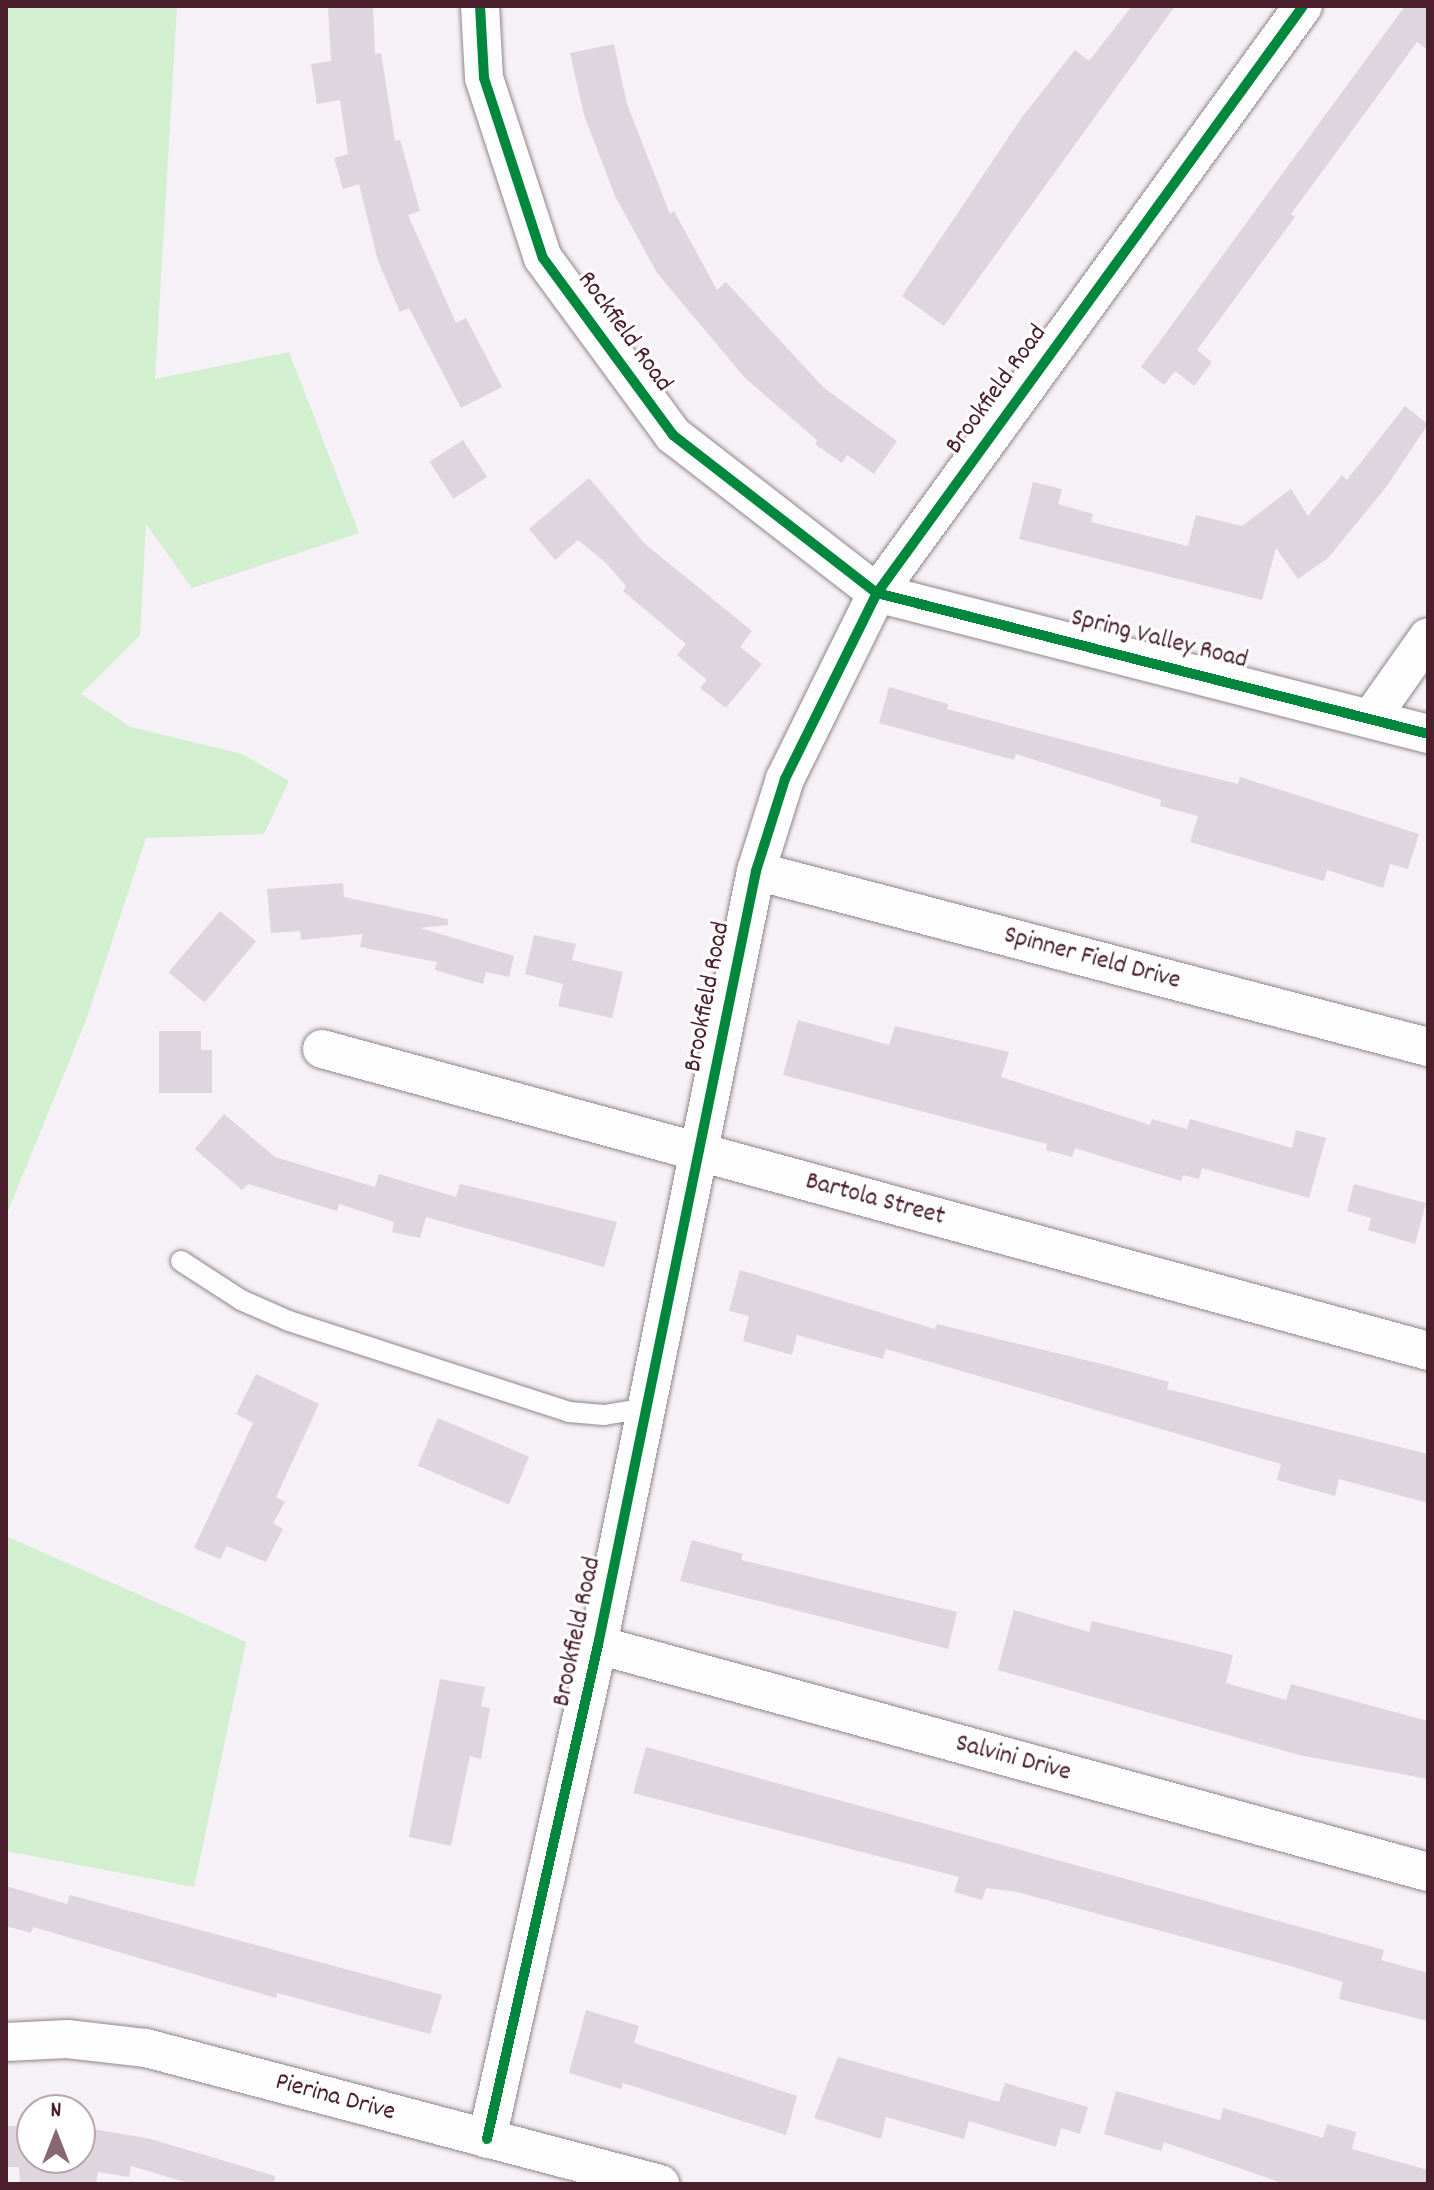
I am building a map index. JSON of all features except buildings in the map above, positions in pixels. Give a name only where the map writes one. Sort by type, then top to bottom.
[{"type":"street","name":"Rockfield Road","points":[[480,6],[484,78],[543,258],[673,435],[877,593]]},
{"type":"street","name":"Brookfield Road","points":[[487,2139],[598,1645],[756,871],[785,779],[877,593],[1303,6]]},
{"type":"street","name":"Spring Valley Road","points":[[877,593],[1373,715],[1428,734]]},
{"type":"street","points":[[1373,715],[1428,637]]},
{"type":"street","name":"Spinner Field Drive","points":[[756,871],[1428,1047]]},
{"type":"street","name":"Bartola Street","points":[[322,1049],[1428,1351]]},
{"type":"street","name":"Salvini Drive","points":[[598,1645],[1428,1872]]},
{"type":"street","name":"Pierina Drive","points":[[6,2042],[67,2039],[146,2048],[660,2184]]},
{"type":"lane","points":[[181,1261],[241,1300],[289,1321],[569,1412],[604,1415],[647,1408]]},
{"type":"green space","points":[[6,6],[177,6],[155,379],[289,352],[359,533],[192,588],[146,524],[140,635],[81,694],[131,727],[242,754],[289,781],[264,834],[146,838],[86,1020],[6,1216]]},
{"type":"green space","points":[[6,1536],[246,1642],[194,1887],[6,1851]]},
{"type":"cycle path","points":[[480,6],[484,78],[543,258],[673,435],[877,593],[1428,734]]},
{"type":"cycle path","points":[[487,2139],[598,1645],[756,871],[785,779],[877,593],[1303,6]]}]
